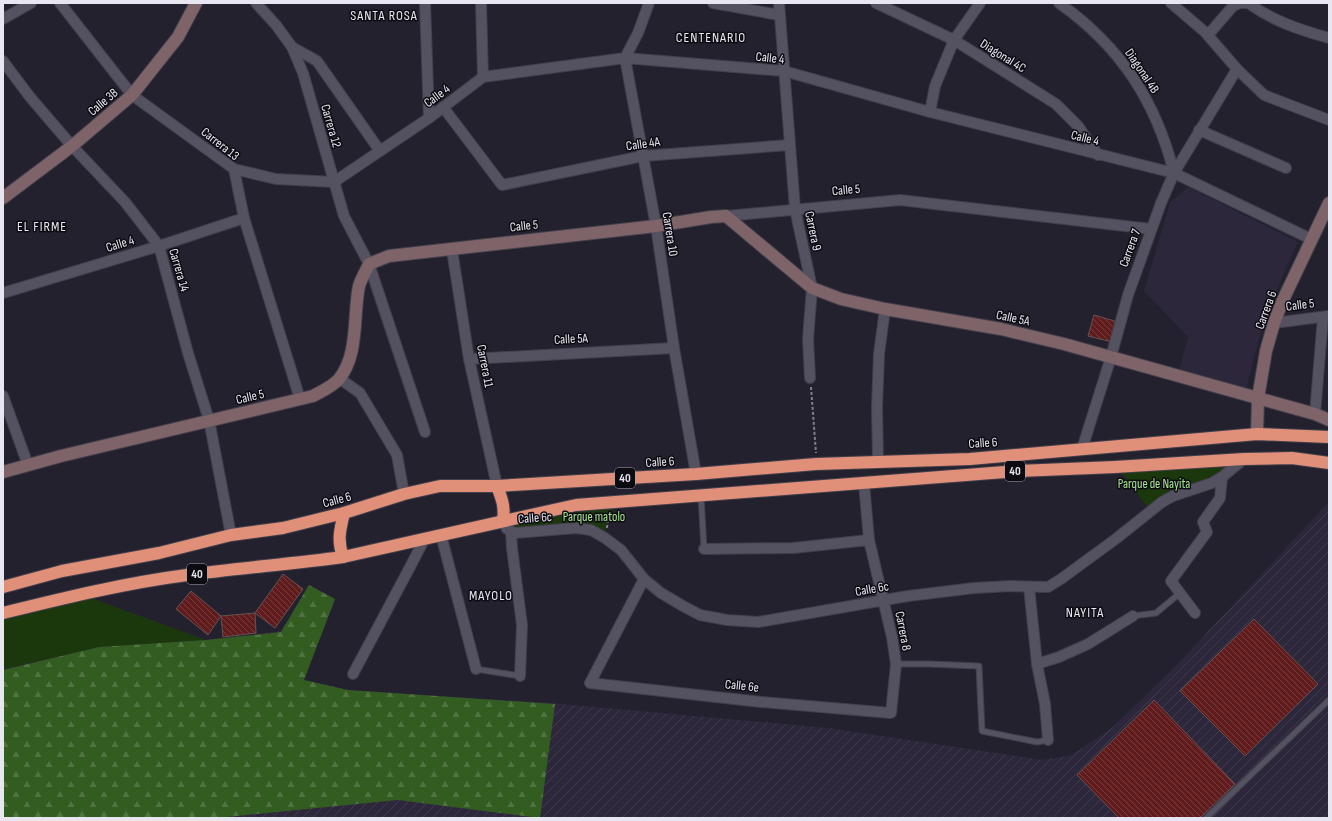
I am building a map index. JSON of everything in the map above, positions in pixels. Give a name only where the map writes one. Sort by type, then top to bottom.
[{"type":"highway","name":"Calle 6","points":[[3,587],[62,572],[158,553],[231,535],[282,528],[344,513],[404,494],[440,486],[497,486],[696,474],[816,464],[970,458],[1257,434],[1329,437]]},
{"type":"highway","name":"40","points":[[3,613],[87,593],[186,575],[343,557],[576,505],[701,494],[864,484],[1018,471],[1244,459],[1292,458],[1329,463]]},
{"type":"highway","points":[[497,486],[504,503],[503,521]]},
{"type":"highway","points":[[343,557],[339,546],[344,513]]},
{"type":"main road","name":"Calle 3B","points":[[3,198],[72,146],[132,95],[178,37],[196,3]]},
{"type":"main road","name":"Carrera 6","points":[[1257,434],[1258,398],[1266,351],[1274,323],[1283,300],[1329,203]]},
{"type":"main road","name":"Calle 5","points":[[3,472],[209,420],[300,400],[313,396],[331,386],[339,378],[349,360],[355,330],[359,285],[369,264],[390,256],[656,226],[726,216]]},
{"type":"main road","name":"Calle 5A","points":[[726,216],[812,288],[841,299],[885,309],[1001,329],[1064,344],[1315,414]]},
{"type":"main road","points":[[1315,414],[1329,420]]},
{"type":"street","points":[[3,19],[31,3]]},
{"type":"street","name":"Carrera 13","points":[[60,3],[132,95],[234,169],[244,218],[300,400]]},
{"type":"street","name":"Carrera 12","points":[[256,3],[276,25],[292,47],[303,73],[344,216],[369,264],[426,432]]},
{"type":"street","points":[[425,3],[429,118]]},
{"type":"street","points":[[481,3],[483,77]]},
{"type":"street","points":[[626,58],[638,33],[649,3]]},
{"type":"street","points":[[713,3],[780,15]]},
{"type":"street","name":"Carrera 9","points":[[779,3],[795,209],[812,288],[808,339],[810,378]]},
{"type":"street","name":"Diagonal 4C","points":[[876,3],[954,40],[1056,104],[1078,126],[1098,155]]},
{"type":"street","points":[[930,112],[935,86],[954,40],[980,3]]},
{"type":"street","name":"Diagonal 4B","points":[[1059,3],[1081,18],[1101,36],[1124,64],[1150,106],[1167,146],[1174,173]]},
{"type":"street","points":[[1171,3],[1208,35],[1237,69],[1264,95],[1329,120]]},
{"type":"street","points":[[1208,35],[1233,6],[1240,3],[1247,3],[1275,20],[1296,29],[1329,38]]},
{"type":"street","points":[[292,47],[317,61],[380,151]]},
{"type":"street","name":"Calle 4","points":[[334,182],[429,118],[483,77],[626,58],[784,72],[930,112],[1174,173],[1312,239]]},
{"type":"street","name":"Carrera 10","points":[[626,58],[656,226],[674,348],[696,474]]},
{"type":"street","name":"Carrera 14","points":[[3,61],[30,97],[72,146],[125,202],[159,246],[188,353],[209,420],[231,535]]},
{"type":"street","name":"Carrera 7","points":[[1082,449],[1111,357],[1128,294],[1160,203],[1174,173],[1237,69]]},
{"type":"street","name":"Calle 4A","points":[[443,107],[502,184],[643,156],[790,145]]},
{"type":"street","points":[[1199,130],[1286,168]]},
{"type":"street","points":[[234,169],[276,179],[334,182]]},
{"type":"street","name":"Calle 5","points":[[726,216],[900,200],[1151,229]]},
{"type":"street","name":"Calle 4","points":[[3,293],[159,246],[244,218]]},
{"type":"street","name":"Carrera 11","points":[[452,250],[469,359],[497,486]]},
{"type":"street","points":[[878,461],[876,407],[879,354],[885,309]]},
{"type":"street","points":[[1315,414],[1326,316]]},
{"type":"street","name":"Calle 5","points":[[1274,323],[1326,316]]},
{"type":"street","name":"Calle 5A","points":[[469,359],[674,348]]},
{"type":"street","points":[[339,378],[360,393],[397,455],[404,494]]},
{"type":"street","points":[[3,396],[28,465]]},
{"type":"street","name":"Calle 6c","points":[[503,521],[507,529],[515,533],[576,528],[591,530],[606,538],[621,550],[644,579],[661,593],[700,615],[727,620],[758,622],[883,601],[974,588],[1010,586],[1048,587],[1117,538],[1162,502],[1173,496],[1212,483],[1244,459]]},
{"type":"street","points":[[1195,613],[1172,581],[1207,532],[1203,522],[1220,498],[1222,477]]},
{"type":"street","name":"Carrera 8","points":[[864,484],[870,540],[892,637],[896,664],[891,713]]},
{"type":"street","points":[[511,532],[522,625],[520,676]]},
{"type":"street","points":[[441,535],[476,670]]},
{"type":"street","points":[[353,674],[425,538]]},
{"type":"street","points":[[704,549],[793,548],[870,540]]},
{"type":"street","name":"Calle 6e","points":[[644,579],[590,683],[761,702],[891,713]]},
{"type":"street","points":[[1029,587],[1038,664],[1045,704],[1048,740]]},
{"type":"street","points":[[1038,664],[1059,657],[1088,644],[1133,616]]},
{"type":"lane","points":[[701,494],[704,549]]},
{"type":"lane","points":[[1133,616],[1156,613],[1180,593]]},
{"type":"lane","points":[[896,664],[979,666],[982,731],[1037,742],[1048,740]]},
{"type":"lane","points":[[476,670],[520,676]]},
{"type":"lane","points":[[1206,818],[1329,700]]},
{"type":"path","points":[[810,378],[816,464]]},
{"type":"shaded area","points":[[1188,187],[1298,242],[1264,319],[1246,389],[1179,371],[1188,337],[1144,291],[1170,203]]},
{"type":"shaded area","points":[[1329,502],[1329,818],[3,818],[3,613],[87,593],[96,600],[206,640],[281,631],[309,585],[335,599],[304,680],[348,690],[550,703],[828,728],[1043,760],[1072,755],[1113,727],[1176,666]]},
{"type":"green space","name":"Parque de Nayita","points":[[1244,459],[1222,477],[1150,511],[1125,477],[1115,467]]},
{"type":"green space","name":"Parque matolo","points":[[576,505],[614,508],[608,514],[605,538],[591,530],[522,533],[503,521]]},
{"type":"green space","points":[[309,585],[335,599],[304,680],[348,690],[555,704],[540,818],[398,800],[217,818],[3,817],[3,670],[99,647],[206,640],[281,632]]},
{"type":"green space","points":[[87,593],[96,600],[206,640],[99,647],[3,669],[3,613]]},
{"type":"building","points":[[1094,315],[1118,322],[1112,342],[1088,336]]},
{"type":"building","points":[[283,574],[303,589],[275,628],[255,613]]},
{"type":"building","points":[[191,591],[221,616],[208,635],[176,609]]},
{"type":"building","points":[[255,613],[256,633],[223,637],[221,616]]},
{"type":"building","points":[[1254,619],[1318,684],[1245,756],[1180,691]]},
{"type":"building","points":[[1154,700],[1235,784],[1200,818],[1119,818],[1077,775]]},
{"type":"district","name":"SANTA ROSA","points":[[384,15]]},
{"type":"district","name":"CENTENARIO","points":[[711,37]]},
{"type":"district","name":"EL FIRME","points":[[42,226]]},
{"type":"district","name":"MAYOLO","points":[[491,595]]},
{"type":"district","name":"NAYITA","points":[[1085,612]]}]
